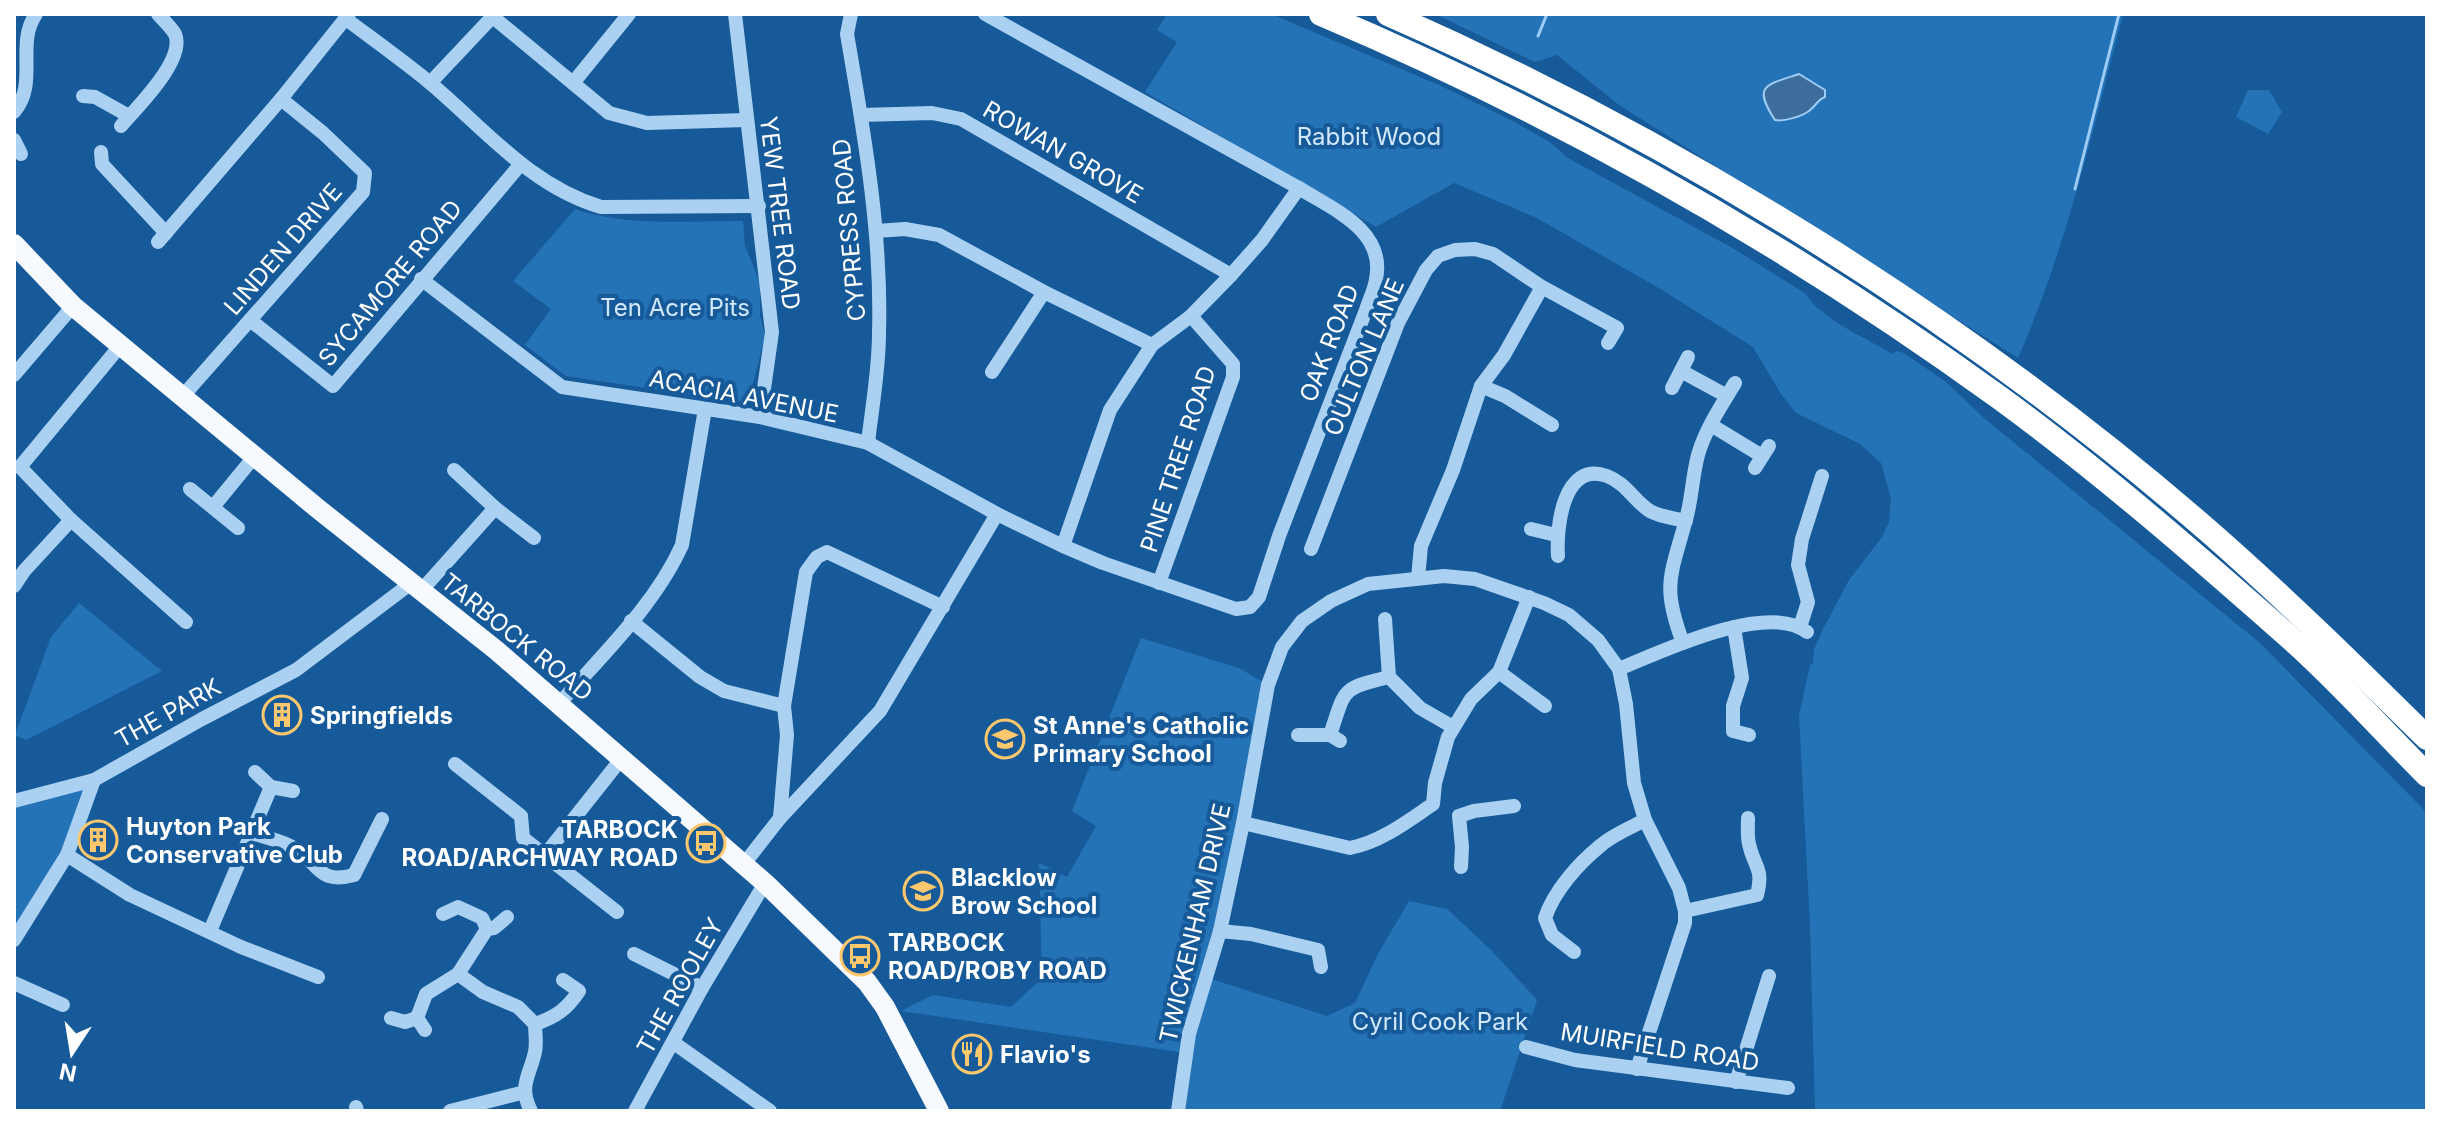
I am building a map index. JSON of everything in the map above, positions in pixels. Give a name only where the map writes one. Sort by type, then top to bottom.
[{"type":"highway","points":[[1321,14],[1422,57],[1633,164],[1719,213],[1906,332],[2002,399],[2105,479],[2291,638],[2427,775]]},
{"type":"highway","points":[[1388,14],[1645,140],[1733,191],[1930,318],[2013,376],[2211,534],[2311,623],[2427,738]]},
{"type":"main road","name":"TARBOCK ROAD","points":[[14,245],[73,306],[120,346],[415,588],[496,650],[765,883],[867,982],[901,1034],[939,1111]]},
{"type":"street","points":[[14,112],[25,92],[28,26],[36,14]]},
{"type":"street","points":[[83,96],[95,97],[125,121],[169,67],[177,52],[175,35],[158,14]]},
{"type":"street","points":[[573,83],[629,14]]},
{"type":"street","name":"YEW TREE ROAD","points":[[735,14],[772,332],[760,417]]},
{"type":"street","name":"CYPRESS ROAD","points":[[851,14],[847,34],[876,231],[880,336],[868,443]]},
{"type":"street","name":"OAK ROAD","points":[[985,14],[1299,188],[1360,228],[1376,251],[1377,277],[1259,597],[1250,607]]},
{"type":"street","points":[[101,152],[102,164],[162,238],[348,16],[430,83],[520,165],[565,193],[601,207],[759,206]]},
{"type":"street","points":[[430,83],[494,16],[609,113],[647,123],[746,120]]},
{"type":"street","name":"LINDEN DRIVE","points":[[182,397],[363,192],[365,173],[281,99]]},
{"type":"street","name":"ROWAN GROVE","points":[[861,115],[932,113],[961,119],[1231,275]]},
{"type":"street","name":"SYCAMORE ROAD","points":[[250,320],[333,386],[520,165]]},
{"type":"street","points":[[1063,546],[1110,410],[1152,345],[1191,316],[1231,275],[1262,240],[1299,188]]},
{"type":"street","points":[[876,231],[905,229],[939,235],[1044,292],[1152,345]]},
{"type":"street","name":"OULTON LANE","points":[[1311,549],[1398,323],[1426,270],[1438,256],[1455,250],[1475,249],[1493,254],[1542,287],[1617,328],[1608,343]]},
{"type":"street","name":"ACACIA AVENUE","points":[[421,279],[562,387],[760,417],[868,443],[997,514],[1063,546],[1236,609],[1250,607]]},
{"type":"street","points":[[1418,578],[1421,546],[1453,470],[1481,386],[1504,355],[1542,287]]},
{"type":"street","points":[[992,372],[1044,292]]},
{"type":"street","points":[[14,375],[73,306]]},
{"type":"street","name":"PINE TREE ROAD","points":[[1159,583],[1233,377],[1233,364],[1191,316]]},
{"type":"street","points":[[120,346],[20,467],[71,520],[186,622]]},
{"type":"street","points":[[1672,388],[1688,357]]},
{"type":"street","points":[[1681,371],[1731,390],[1698,455],[1686,521],[1669,580],[1671,612],[1683,643]]},
{"type":"street","points":[[1481,386],[1505,396],[1552,425]]},
{"type":"street","points":[[559,704],[631,621],[673,565],[682,545],[705,409]]},
{"type":"street","points":[[1711,425],[1762,457]]},
{"type":"street","points":[[213,507],[254,457]]},
{"type":"street","points":[[454,470],[495,508],[534,538]]},
{"type":"street","points":[[1558,556],[1556,535],[1567,494],[1577,481],[1604,474],[1630,490],[1651,511],[1686,521]]},
{"type":"street","points":[[1619,669],[1683,643],[1734,627],[1760,622],[1803,629],[1808,602],[1798,565],[1802,539],[1822,476]]},
{"type":"street","points":[[190,489],[238,528]]},
{"type":"street","name":"THE PARK","points":[[14,801],[94,780],[296,670],[415,588],[495,508]]},
{"type":"street","points":[[744,864],[780,818],[880,711],[997,514]]},
{"type":"street","points":[[14,586],[71,520]]},
{"type":"street","points":[[1531,529],[1556,535]]},
{"type":"street","points":[[780,818],[787,735],[784,706],[806,572],[817,557],[827,552],[943,607]]},
{"type":"street","name":"TWICKENHAM DRIVE","points":[[1178,1111],[1189,1034],[1220,931],[1268,685],[1282,647],[1302,621],[1331,601],[1368,584],[1444,576],[1475,579],[1529,597],[1569,615],[1598,640],[1619,669],[1634,783],[1645,820],[1679,888],[1685,911]]},
{"type":"street","points":[[1433,804],[1435,783],[1448,737],[1471,699],[1499,672],[1529,597]]},
{"type":"street","points":[[1385,619],[1389,677],[1420,708],[1453,727]]},
{"type":"street","points":[[631,621],[700,677],[724,691],[784,706]]},
{"type":"street","points":[[1734,627],[1742,678],[1733,706],[1729,737],[1749,735]]},
{"type":"street","points":[[1499,672],[1545,706]]},
{"type":"street","points":[[1298,735],[1335,738],[1342,698],[1352,686],[1389,677]]},
{"type":"street","points":[[545,855],[622,758]]},
{"type":"street","points":[[455,764],[521,816],[523,838],[617,912]]},
{"type":"street","points":[[255,772],[271,787],[293,791]]},
{"type":"street","points":[[14,940],[67,855],[94,780]]},
{"type":"street","points":[[210,931],[271,787]]},
{"type":"street","points":[[1243,823],[1350,848],[1379,838],[1433,804]]},
{"type":"street","points":[[1433,804],[1459,816],[1514,806]]},
{"type":"street","points":[[1459,816],[1461,867]]},
{"type":"street","points":[[1637,1069],[1685,923],[1685,911],[1757,895],[1759,866],[1748,842],[1748,818]]},
{"type":"street","points":[[251,832],[299,850],[315,868],[332,879],[344,878],[354,875],[382,819]]},
{"type":"street","points":[[1574,952],[1552,935],[1545,918],[1550,905],[1600,845],[1645,820]]},
{"type":"street","points":[[67,855],[130,895],[241,947],[318,977]]},
{"type":"street","name":"THE ROOLEY","points":[[635,1111],[702,988],[765,883]]},
{"type":"street","points":[[443,914],[458,907],[482,918],[487,929]]},
{"type":"street","points":[[391,1018],[421,1024],[426,994],[458,974],[487,929],[494,928],[507,917]]},
{"type":"street","points":[[1220,931],[1251,934],[1318,950],[1321,967]]},
{"type":"street","points":[[634,954],[702,988]]},
{"type":"street","points":[[458,974],[483,992],[518,1007],[535,1024],[535,1051],[525,1075],[525,1092],[531,1111]]},
{"type":"street","points":[[1736,1082],[1769,976]]},
{"type":"street","points":[[535,1024],[554,1018],[568,1007],[579,991],[563,980]]},
{"type":"street","points":[[14,983],[63,1005]]},
{"type":"street","points":[[674,1043],[770,1111]]},
{"type":"street","name":"MUIRFIELD ROAD","points":[[1526,1047],[1575,1060],[1788,1088]]},
{"type":"street","points":[[450,1111],[525,1092]]},
{"type":"green space","name":"Rabbit Wood","points":[[1167,14],[1271,14],[1439,85],[1513,121],[1551,143],[1568,158],[1736,250],[1806,294],[1821,311],[1845,327],[1893,354],[1896,351],[1904,353],[1946,382],[1984,418],[2260,643],[2427,813],[2427,1111],[1815,1111],[1810,925],[1799,715],[1814,649],[1822,631],[1849,580],[1882,537],[1889,522],[1891,498],[1881,463],[1860,444],[1796,413],[1753,347],[1537,218],[1454,183],[1376,227],[1145,92],[1177,42],[1157,30]]},
{"type":"green space","points":[[1435,14],[2123,14],[2064,232],[2018,358],[1619,105],[1557,55],[1535,62]],"holes":[[[1799,74],[1825,90],[1825,96],[1810,111],[1782,122]]]},
{"type":"green space","points":[[2248,90],[2269,90],[2282,112],[2268,134],[2236,117]]},
{"type":"green space","name":"Ten Acre Pits","points":[[575,209],[637,221],[743,221],[745,246],[760,283],[760,315],[765,336],[748,403],[566,376],[525,345],[551,309],[513,281]]},
{"type":"green space","points":[[79,603],[162,671],[26,740],[15,735],[51,637]]},
{"type":"green space","name":"Cyril Cook Park","points":[[1141,638],[1239,668],[1268,685],[1205,977],[1327,1016],[1355,1003],[1379,952],[1409,901],[1447,909],[1491,950],[1537,1000],[1500,1111],[1178,1111],[1186,1053],[901,1011],[933,995],[1011,1007],[1042,978],[1039,863],[1067,877],[1096,826],[1072,811]]},
{"type":"green space","points":[[94,780],[67,855],[14,940],[14,802]]},
{"type":"shaded area","points":[[1799,74],[1825,90],[1825,97],[1802,115],[1775,120],[1764,100],[1766,88]]},
{"type":"waterway","points":[[1538,36],[1547,14]]},
{"type":"waterway","points":[[2075,189],[2119,14]]},
{"type":"place","name":"Springfields","points":[[282,715]]},
{"type":"place","name":"St Anne's Catholic Primary School","points":[[1005,739]]},
{"type":"place","name":"Huyton Park Conservative Club","points":[[98,840]]},
{"type":"place","name":"TARBOCK ROAD/ARCHWAY ROAD","points":[[706,843]]},
{"type":"place","name":"Blacklow Brow School","points":[[923,891]]},
{"type":"place","name":"TARBOCK ROAD/ROBY ROAD","points":[[860,956]]},
{"type":"place","name":"Flavio's","points":[[972,1054]]}]
